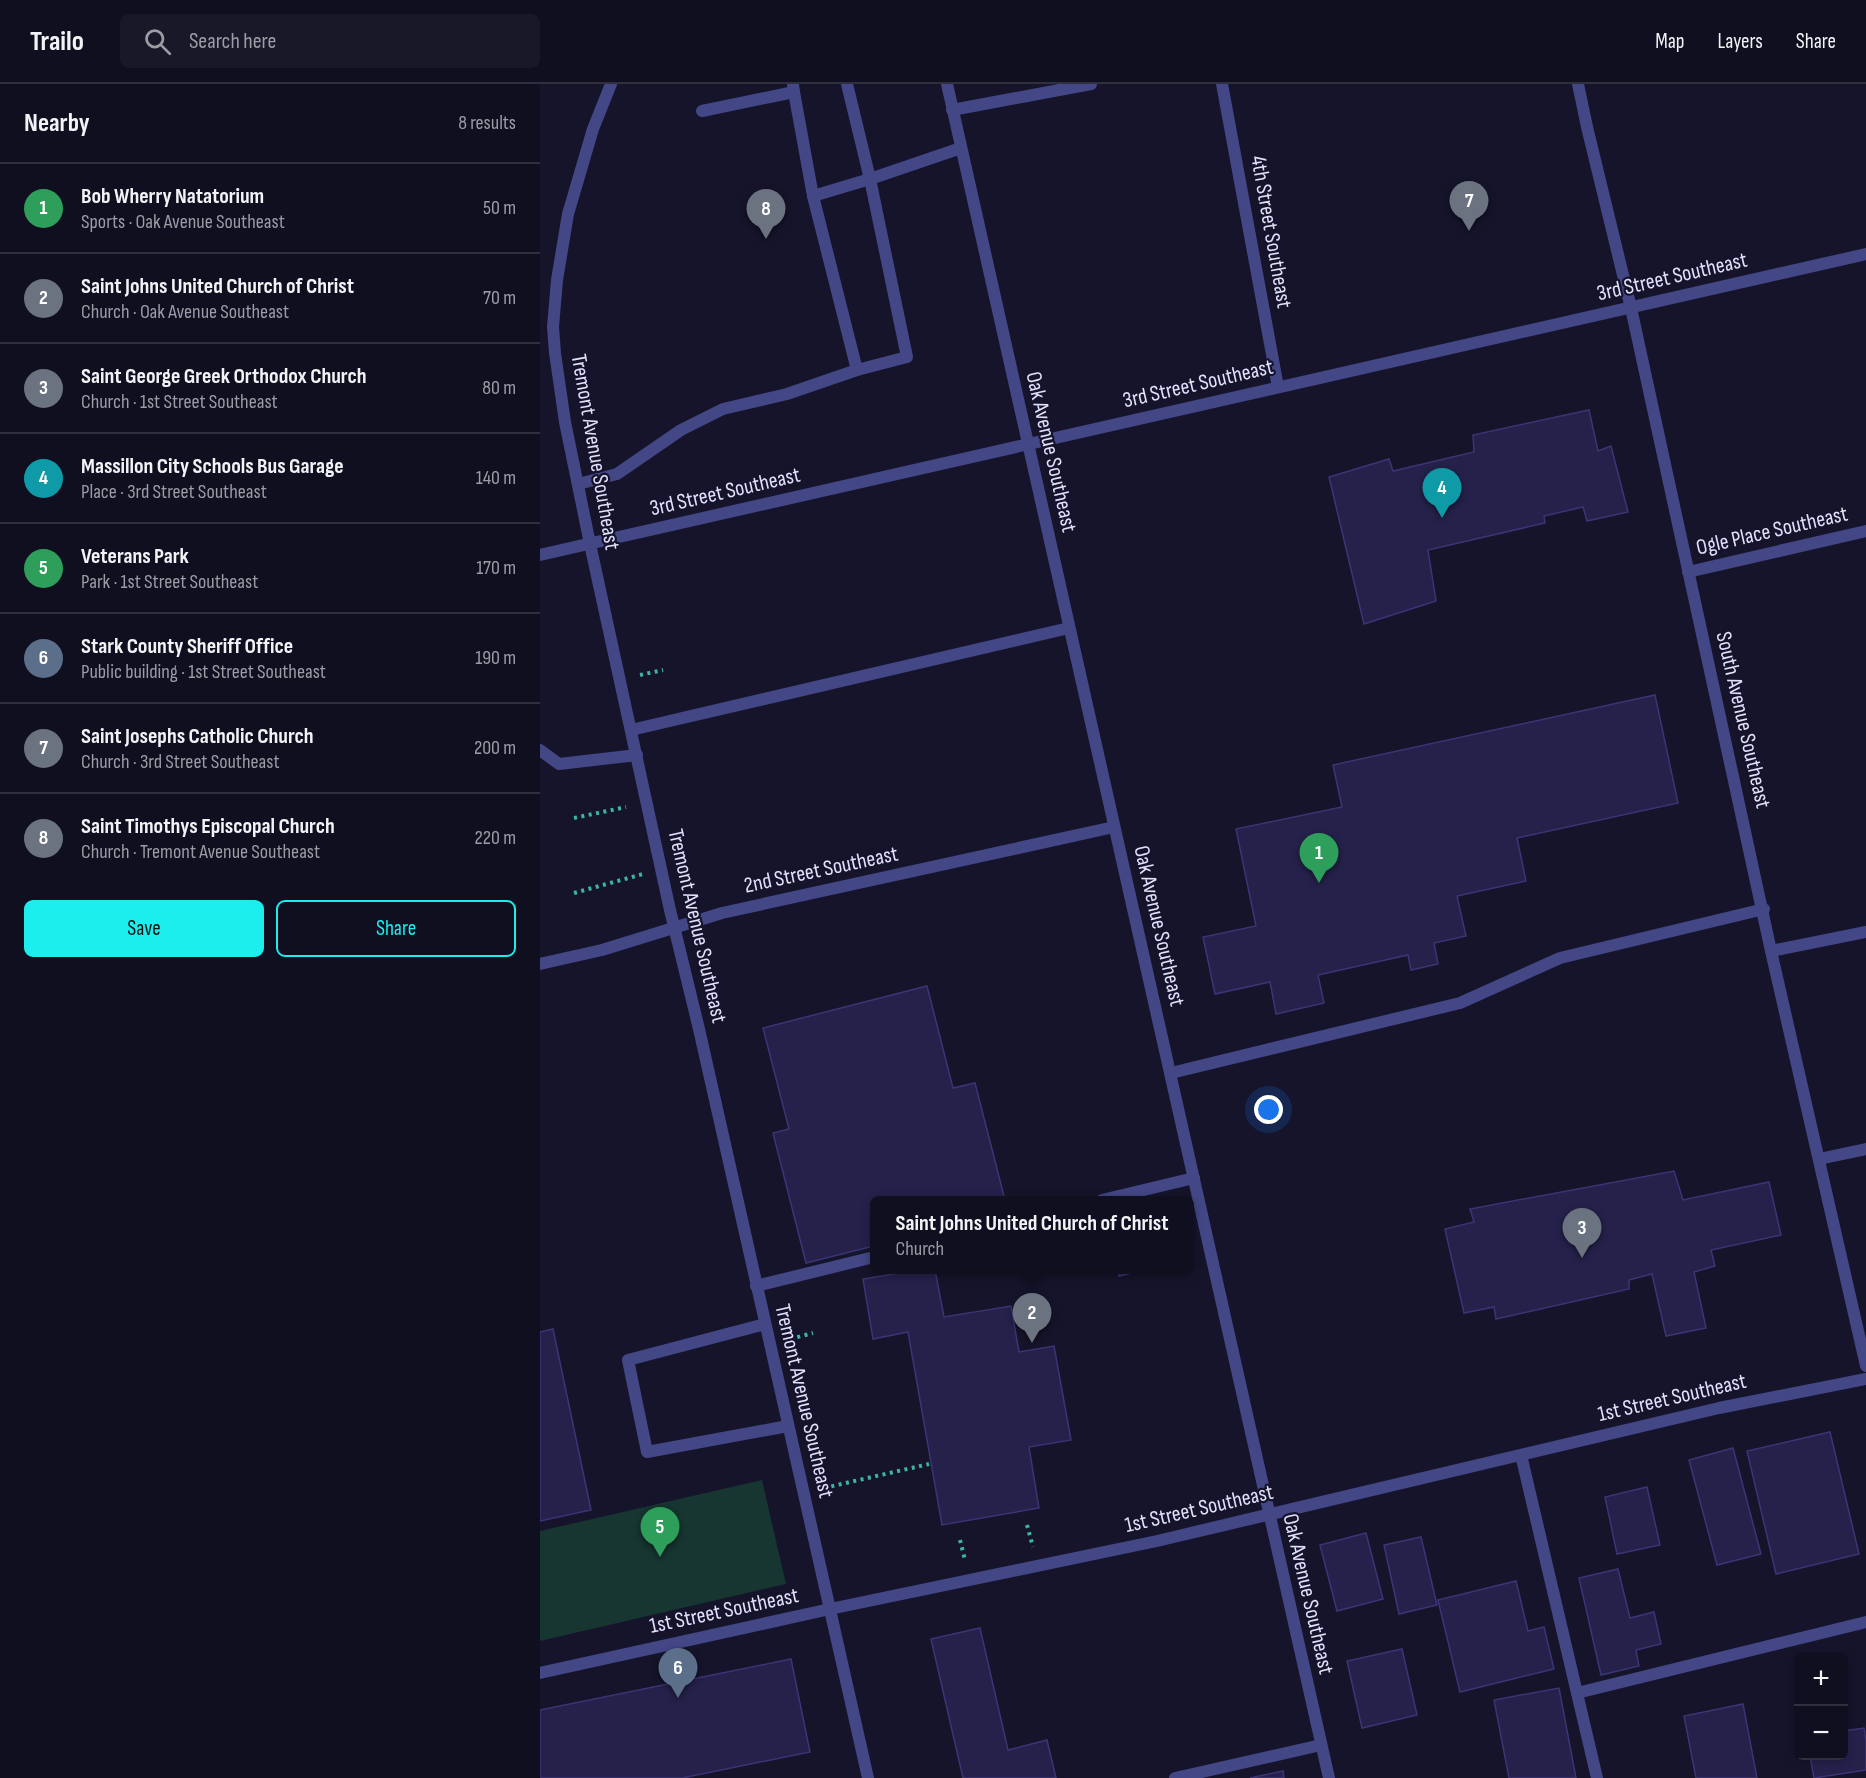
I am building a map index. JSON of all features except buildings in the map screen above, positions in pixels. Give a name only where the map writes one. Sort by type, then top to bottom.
[{"type":"street","name":"Tremont Avenue Southeast","points":[[611,84],[593,129],[568,214],[557,280],[553,327],[565,423],[675,929],[867,1778]]},
{"type":"street","points":[[578,484],[617,474],[681,430],[723,409],[787,394],[857,370],[907,357],[870,179],[847,84]]},
{"type":"street","name":"Oak Avenue Southeast","points":[[947,84],[1329,1778]]},
{"type":"street","points":[[952,110],[1091,84]]},
{"type":"street","name":"4th Street Southeast","points":[[1221,84],[1278,387]]},
{"type":"street","name":"South Avenue Southeast","points":[[1578,84],[1631,308],[1866,1366]]},
{"type":"street","points":[[702,111],[794,88],[813,196],[857,370]]},
{"type":"street","points":[[813,196],[961,148]]},
{"type":"street","name":"3rd Street Southeast","points":[[540,555],[1866,254]]},
{"type":"street","name":"Ogle Place Southeast","points":[[1688,572],[1866,531]]},
{"type":"street","points":[[631,730],[1069,628]]},
{"type":"street","points":[[540,750],[559,764],[637,755]]},
{"type":"street","name":"2nd Street Southeast","points":[[540,964],[602,950],[722,913],[1114,827]]},
{"type":"street","points":[[1171,1073],[1460,1003],[1560,958],[1764,909]]},
{"type":"street","points":[[1772,951],[1866,932]]},
{"type":"street","points":[[1819,1159],[1866,1149]]},
{"type":"street","points":[[1119,1196],[1194,1178]]},
{"type":"street","points":[[756,1286],[870,1258]]},
{"type":"street","points":[[765,1324],[628,1360],[647,1452],[788,1426]]},
{"type":"street","name":"1st Street Southeast","points":[[540,1673],[830,1609],[1157,1541],[1719,1408],[1866,1379]]},
{"type":"street","points":[[1521,1455],[1597,1778]]},
{"type":"street","points":[[1577,1693],[1866,1622]]},
{"type":"street","points":[[1174,1778],[1322,1745]]},
{"type":"path","points":[[574,818],[647,803]]},
{"type":"path","points":[[574,893],[662,869]]},
{"type":"path","points":[[803,1493],[929,1464]]},
{"type":"green space","points":[[762,1480],[786,1584],[540,1641],[540,1531]]},
{"type":"place","name":"Saint Josephs Catholic Church","points":[[1469,231]]},
{"type":"place","name":"Saint Timothys Episcopal Church","points":[[766,239]]},
{"type":"place","name":"Massillon City Schools Bus Garage","points":[[1442,518]]},
{"type":"place","name":"Bob Wherry Natatorium","points":[[1319,883]]},
{"type":"place","name":"Saint George Greek Orthodox Church","points":[[1582,1258]]},
{"type":"place","name":"Saint Johns United Church of Christ","points":[[1032,1343]]},
{"type":"place","name":"Veterans Park","points":[[660,1557]]},
{"type":"place","name":"Stark County Sheriff Office","points":[[678,1698]]}]
